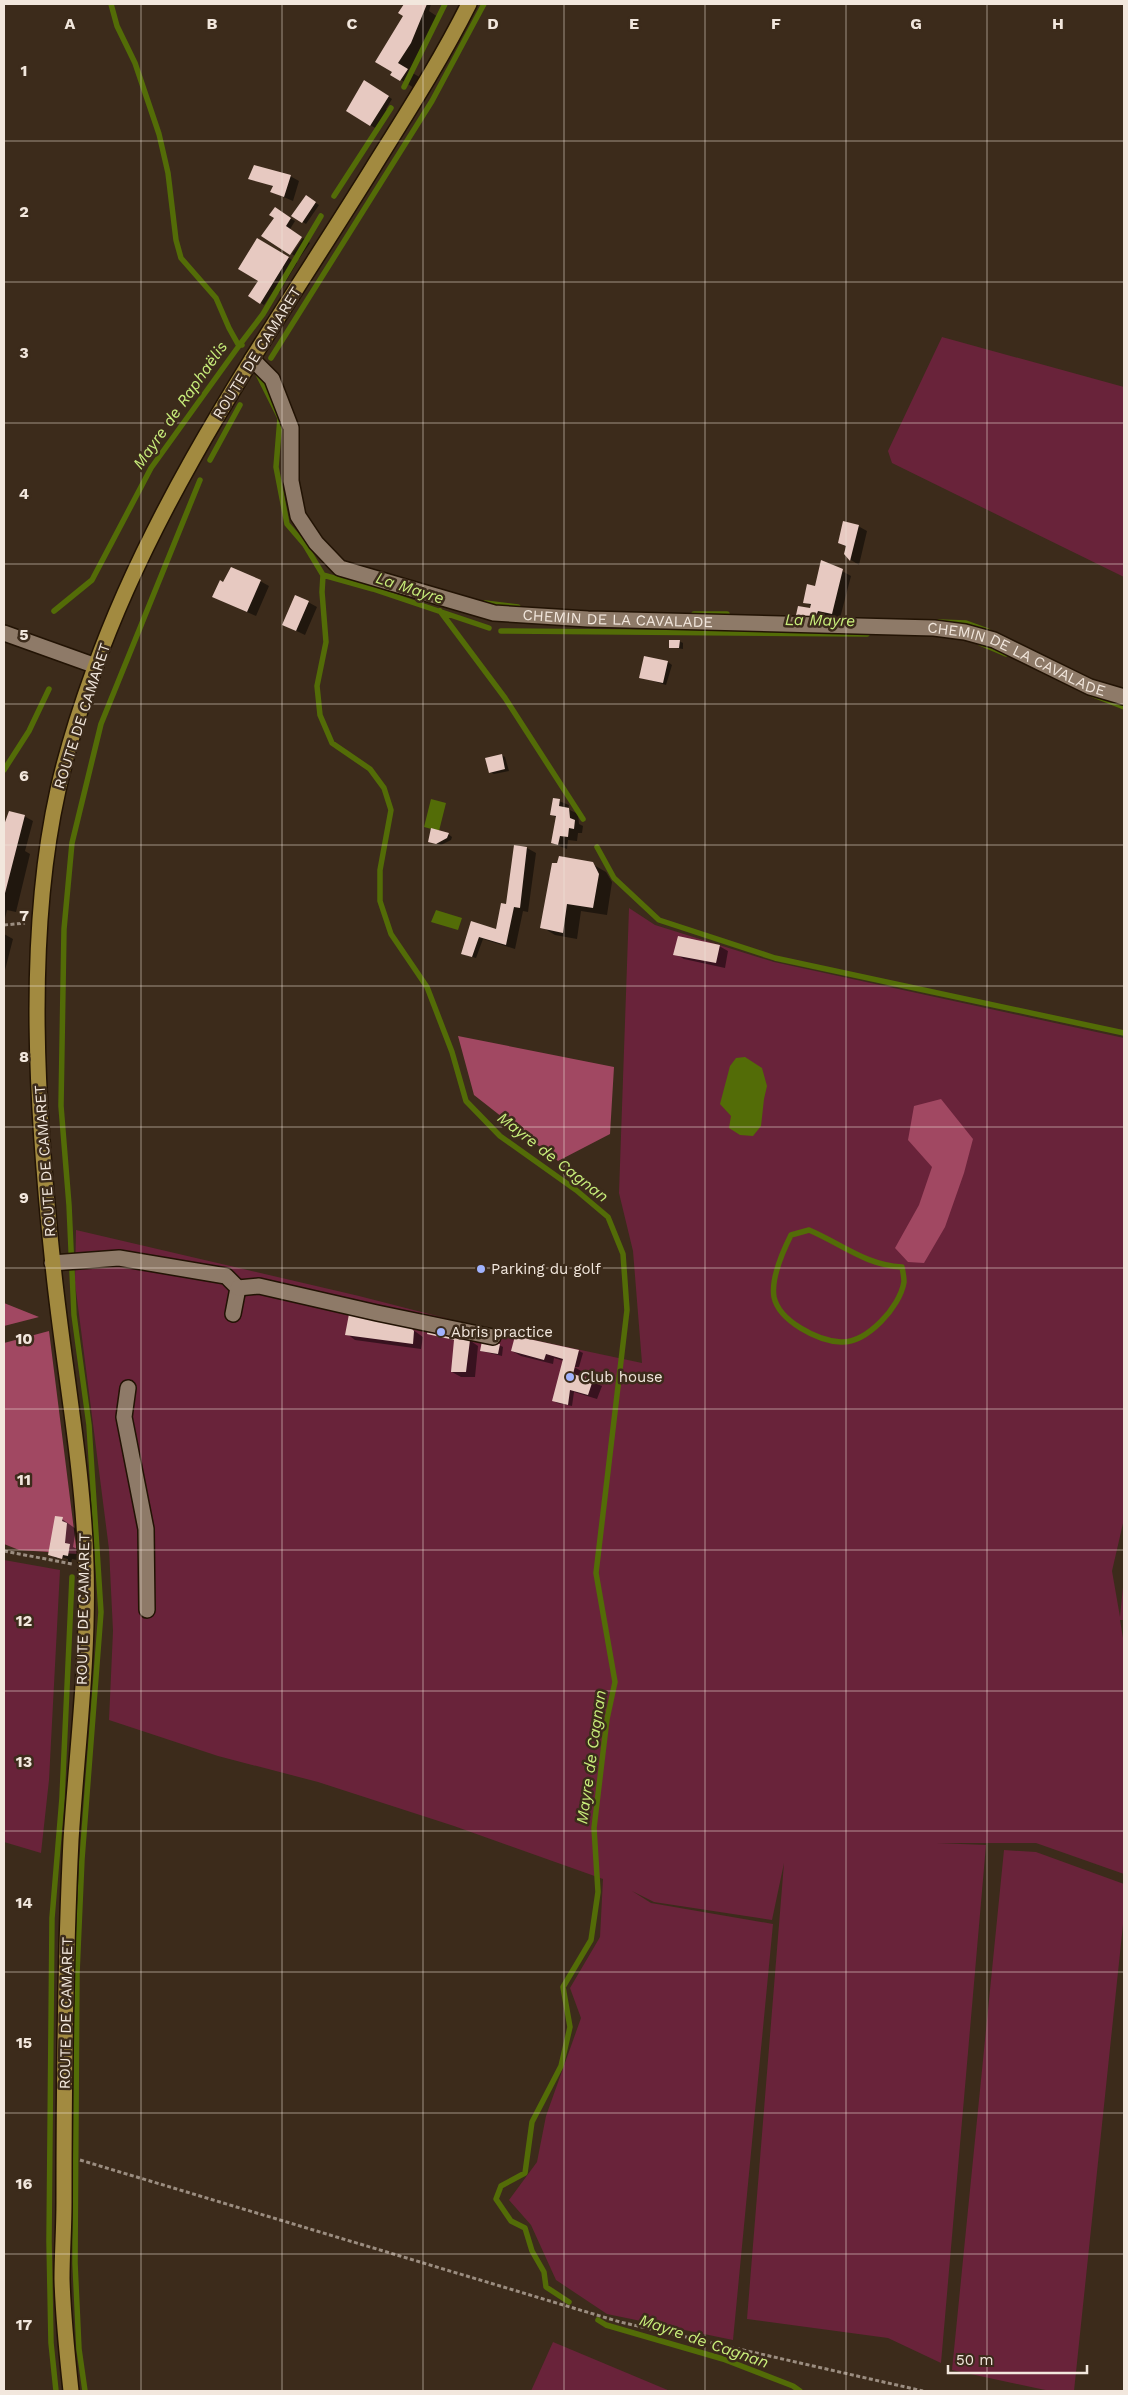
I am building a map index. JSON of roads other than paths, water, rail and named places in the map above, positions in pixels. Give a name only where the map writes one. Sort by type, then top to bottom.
[{"type":"main road","name":"ROUTE DE CAMARET","points":[[71,2391],[66,2348],[62,2278],[63,2155],[67,1943],[85,1644],[86,1566],[80,1493],[52,1263],[40,1108],[38,1005],[40,921],[50,834],[58,788],[96,666],[151,535],[190,462],[252,359],[430,76],[469,4]]},
{"type":"street","name":"CHEMIN DE LA CAVALADE","points":[[252,359],[272,379],[291,428],[291,482],[298,516],[316,543],[340,568],[494,613],[588,619],[934,628],[965,632],[994,640],[1090,687],[1124,697]]},
{"type":"street","points":[[4,633],[96,666]]},
{"type":"street","points":[[52,1263],[119,1258],[226,1276],[238,1288]]},
{"type":"street","points":[[238,1288],[259,1286],[493,1337]]},
{"type":"street","points":[[233,1314],[238,1288]]},
{"type":"street","points":[[128,1388],[124,1417],[146,1530],[147,1610]]},
{"type":"waterway","name":"Mayre de Raphaëlis","points":[[111,4],[117,26],[135,63],[159,134],[168,173],[176,240],[181,258],[216,298],[239,346]]},
{"type":"waterway","name":"Mayre de Cagnan","points":[[404,87],[445,4]]},
{"type":"waterway","points":[[271,358],[432,101],[484,4]]},
{"type":"waterway","name":"Mayre de Cagnan","points":[[334,196],[391,108]]},
{"type":"waterway","name":"Mayre de Cagnan","points":[[242,345],[241,343],[263,314],[321,216]]},
{"type":"waterway","name":"Mayre de Raphaëlis","points":[[54,611],[92,580],[151,468],[241,343]]},
{"type":"waterway","name":"Mayre de Cagnan","points":[[257,372],[280,418],[276,467],[287,524],[305,545],[323,575],[322,592],[326,642],[317,686],[320,715],[332,743],[370,769],[384,788],[391,810],[380,870],[380,901],[391,934],[427,987],[452,1052],[466,1101],[500,1136],[576,1190],[608,1217],[623,1254],[627,1310],[596,1573],[615,1682],[607,1719],[594,1828],[598,1892],[591,1940],[563,1987],[570,2027],[561,2066],[532,2122],[525,2173],[501,2186],[496,2199],[511,2221],[525,2228],[532,2251],[544,2272],[546,2287],[569,2302]]},
{"type":"waterway","points":[[210,460],[240,405]]},
{"type":"waterway","points":[[85,2391],[79,2349],[75,2263],[77,1973],[82,1859],[101,1612],[89,1425],[74,1315],[69,1205],[61,1106],[64,929],[72,843],[101,724],[200,480]]},
{"type":"waterway","name":"La Mayre","points":[[323,575],[373,589],[489,628]]},
{"type":"waterway","points":[[485,603],[518,607]]},
{"type":"waterway","points":[[440,611],[505,698],[583,819]]},
{"type":"waterway","points":[[694,614],[727,614]]},
{"type":"waterway","points":[[939,622],[966,623],[988,631]]},
{"type":"waterway","name":"La Mayre","points":[[501,631],[867,634]]},
{"type":"waterway","name":"La Mayre","points":[[980,643],[1006,654]]},
{"type":"waterway","name":"Mayre de Raphaëlis","points":[[4,770],[29,731],[49,689]]},
{"type":"waterway","name":"La Mayre","points":[[1091,694],[1124,707]]},
{"type":"waterway","points":[[597,847],[614,878],[659,920],[775,958],[1124,1033]]},
{"type":"waterway","points":[[809,1230],[865,1258],[902,1267],[904,1282],[896,1302],[881,1322],[861,1337],[841,1342],[811,1334],[791,1322],[777,1306],[774,1297],[774,1282],[778,1265],[791,1235],[809,1230]]},
{"type":"waterway","points":[[56,2391],[51,2343],[49,2241],[52,1918],[62,1798],[72,1577]]},
{"type":"waterway","name":"Mayre de Cagnan","points":[[598,2320],[606,2325],[723,2359],[793,2386],[800,2391]]},
{"type":"place","name":"Parking du golf","points":[[481,1269]]},
{"type":"place","name":"Abris practice","points":[[441,1332]]},
{"type":"place","name":"Club house","points":[[570,1377]]}]
